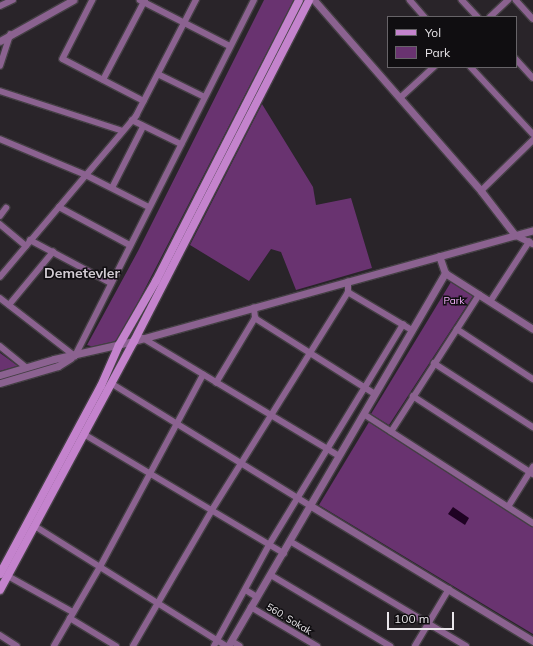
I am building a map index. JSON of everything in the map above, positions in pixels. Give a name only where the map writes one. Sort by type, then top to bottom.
[{"type":"main road","points":[[0,590],[4,575],[101,386],[119,345],[156,280],[299,0]]},
{"type":"main road","points":[[4,575],[35,526],[134,341],[309,0]]},
{"type":"street","points":[[0,6],[13,0]]},
{"type":"street","points":[[0,41],[72,0]]},
{"type":"street","points":[[92,0],[63,59],[144,101]]},
{"type":"street","points":[[0,277],[132,120],[144,101],[196,0]]},
{"type":"street","points":[[0,383],[58,366],[74,356],[254,0]]},
{"type":"street","points":[[314,0],[481,191],[515,235],[531,243],[490,302]]},
{"type":"street","points":[[410,0],[424,16]]},
{"type":"street","points":[[462,0],[477,16]]},
{"type":"street","points":[[491,16],[508,0]]},
{"type":"street","points":[[516,0],[533,19]]},
{"type":"street","points":[[103,80],[143,1],[230,46]]},
{"type":"street","points":[[0,66],[10,35]]},
{"type":"street","points":[[517,60],[533,78]]},
{"type":"street","points":[[400,98],[433,68]]},
{"type":"street","points":[[472,68],[533,134]]},
{"type":"street","points":[[158,74],[205,97]]},
{"type":"street","points":[[0,92],[123,131]]},
{"type":"street","points":[[132,120],[143,127],[181,144]]},
{"type":"street","points":[[112,188],[143,127]]},
{"type":"street","points":[[0,139],[86,175],[149,207]]},
{"type":"street","points":[[481,191],[533,140]]},
{"type":"street","points":[[59,206],[130,245]]},
{"type":"street","points":[[0,216],[6,208]]},
{"type":"street","points":[[0,224],[26,246]]},
{"type":"street","points":[[0,375],[26,367],[134,341],[533,230]]},
{"type":"street","points":[[30,240],[111,283]]},
{"type":"street","points":[[9,305],[53,252]]},
{"type":"street","points":[[440,256],[445,273],[533,329]]},
{"type":"street","points":[[229,644],[284,553],[445,273]]},
{"type":"street","points":[[133,646],[157,602],[240,463],[348,292],[348,282]]},
{"type":"street","points":[[348,292],[412,330]]},
{"type":"street","points":[[391,432],[479,295]]},
{"type":"street","points":[[0,298],[74,356]]},
{"type":"street","points":[[216,383],[255,318],[254,308]]},
{"type":"street","points":[[255,318],[375,394]]},
{"type":"street","points":[[214,646],[297,498],[367,388],[403,325]]},
{"type":"street","points":[[457,329],[533,378]]},
{"type":"street","points":[[143,338],[339,456]]},
{"type":"street","points":[[0,346],[26,367]]},
{"type":"street","points":[[434,363],[533,427]]},
{"type":"street","points":[[54,646],[100,566],[203,375]]},
{"type":"street","points":[[111,383],[533,641]]},
{"type":"street","points":[[413,396],[532,471],[508,507]]},
{"type":"street","points":[[364,414],[533,523]]},
{"type":"street","points":[[84,434],[284,553]]},
{"type":"street","points":[[35,526],[217,640],[240,646]]},
{"type":"street","points":[[290,541],[466,646]]},
{"type":"street","points":[[4,575],[73,612]]},
{"type":"street","points":[[271,575],[390,646]]},
{"type":"street","points":[[415,646],[449,589]]},
{"type":"street","points":[[246,590],[257,597]]},
{"type":"street","name":"560. Sokak","points":[[251,607],[317,646]]},
{"type":"street","points":[[70,618],[116,646]]},
{"type":"street","points":[[0,635],[17,646]]},
{"type":"green space","points":[[264,0],[294,0],[120,337],[112,343],[94,347],[87,345],[138,251]]},
{"type":"green space","points":[[262,104],[313,187],[316,205],[351,198],[372,268],[296,290],[281,252],[271,249],[249,281],[190,245]]},
{"type":"green space","name":"Park","points":[[451,282],[473,296],[389,425],[371,414]]},
{"type":"green space","points":[[0,353],[18,366],[0,371]]},
{"type":"green space","points":[[369,422],[533,527],[533,634],[319,505]]},
{"type":"shaded area","points":[[453,507],[469,518],[465,525],[448,514]]},
{"type":"district","name":"Demetevler","points":[[82,273]]}]
